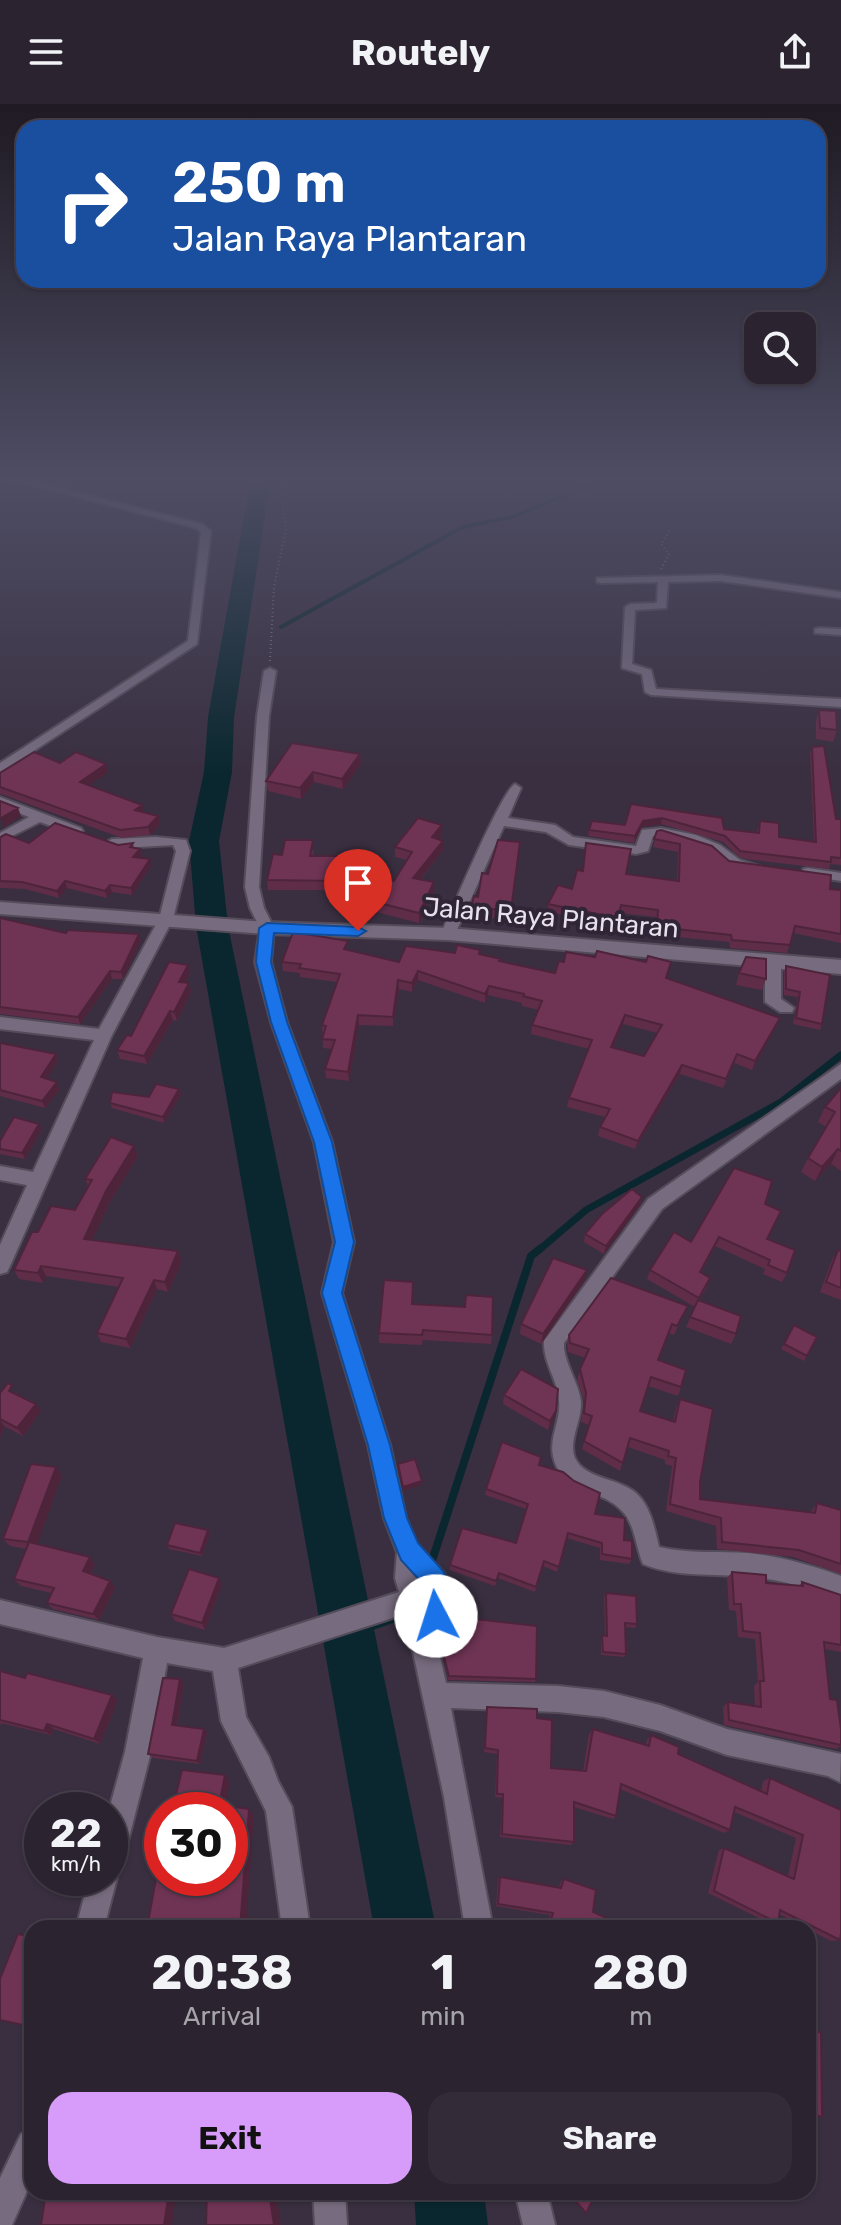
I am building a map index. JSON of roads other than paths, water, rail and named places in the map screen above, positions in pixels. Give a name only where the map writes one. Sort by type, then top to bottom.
[{"type":"main road","name":"Jalan Raya Plantaran","points":[[0,908],[262,927],[448,934],[841,967]]},
{"type":"street","points":[[0,769],[193,642],[201,576]]},
{"type":"street","points":[[660,578],[662,606],[630,607],[626,666],[647,672],[652,693],[841,703]]},
{"type":"street","points":[[601,580],[721,578],[841,595]]},
{"type":"street","points":[[819,631],[841,632]]},
{"type":"street","points":[[0,1612],[157,1649],[224,1660],[286,1638],[413,1614],[436,1616],[438,1594],[395,1518],[379,1445],[332,1293],[344,1242],[323,1142],[279,1022],[263,962],[262,927],[252,887],[263,716],[270,671]]},
{"type":"street","points":[[448,934],[515,788]]},
{"type":"street","points":[[0,801],[91,837],[127,846],[168,840],[181,843],[183,851],[172,920],[104,1035],[0,1266]]},
{"type":"street","points":[[0,838],[39,817]]},
{"type":"street","points":[[499,821],[550,828],[569,841],[636,850],[643,848],[647,833],[660,831],[717,848],[732,863],[841,877]]},
{"type":"street","points":[[773,963],[773,1002],[786,1008]]},
{"type":"street","points":[[0,1023],[104,1035]]},
{"type":"street","points":[[841,1070],[655,1204],[554,1341],[552,1355],[570,1398],[562,1442],[566,1463],[581,1479],[628,1500],[637,1512],[651,1556],[671,1563],[751,1565],[808,1575],[841,1588]]},
{"type":"street","points":[[0,1173],[38,1180]]},
{"type":"street","points":[[422,1566],[407,1578],[413,1614],[436,1695],[478,1920]]},
{"type":"street","points":[[128,1792],[157,1649]]},
{"type":"street","points":[[224,1660],[234,1721],[279,1807],[295,1920]]},
{"type":"street","points":[[436,1695],[558,1699],[604,1704],[660,1718],[727,1742],[834,1764],[841,1769]]},
{"type":"street","points":[[841,1761],[841,1769]]},
{"type":"street","points":[[92,1920],[98,1896]]},
{"type":"street","points":[[0,2214],[24,2162]]},
{"type":"street","points":[[329,2200],[331,2225]]},
{"type":"street","points":[[533,2200],[539,2225]]},
{"type":"waterway","points":[[245,576],[221,717],[218,772],[204,841],[212,926],[403,1920]]},
{"type":"waterway","points":[[281,627],[374,576]]},
{"type":"waterway","points":[[539,1250],[586,1210],[781,1102],[841,1055]]},
{"type":"waterway","points":[[430,1567],[531,1256],[541,1248]]},
{"type":"waterway","points":[[350,1634],[412,1612]]},
{"type":"waterway","points":[[450,2200],[452,2225]]}]
